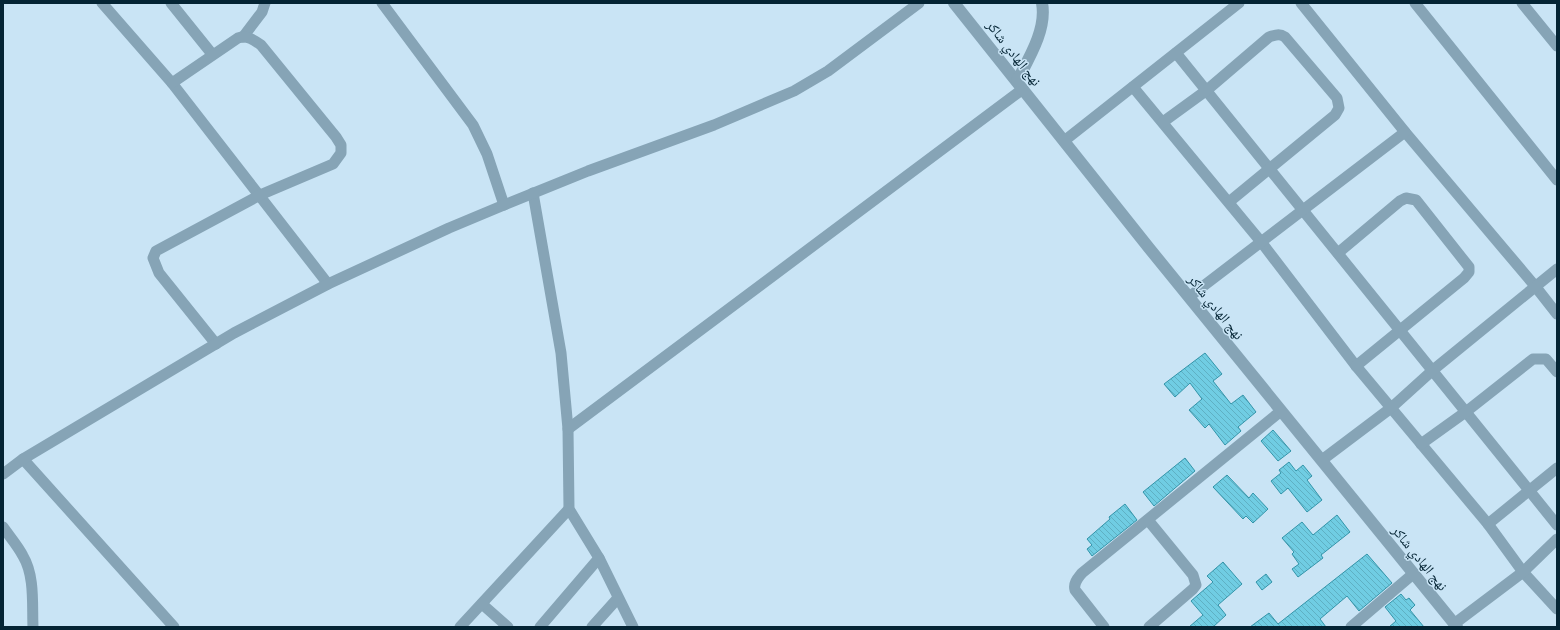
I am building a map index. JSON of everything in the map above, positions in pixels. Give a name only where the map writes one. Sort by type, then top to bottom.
[{"type":"street","points":[[102,3],[172,83],[328,284]]},
{"type":"street","points":[[171,3],[212,54]]},
{"type":"street","points":[[172,83],[212,54],[243,37],[262,12],[265,3]]},
{"type":"street","points":[[382,3],[473,125],[487,154],[504,205]]},
{"type":"street","points":[[3,474],[23,459],[216,344],[328,284],[449,228],[504,205],[588,171],[714,125],[794,91],[828,71],[919,3]]},
{"type":"street","name":"نهج الهادي شاكر","points":[[954,3],[1189,297],[1456,626]]},
{"type":"street","points":[[568,429],[1020,85],[1038,35],[1042,18],[1042,3]]},
{"type":"street","points":[[1064,141],[1239,3]]},
{"type":"street","points":[[1301,3],[1405,132],[1557,314]]},
{"type":"street","points":[[1414,3],[1557,180]]},
{"type":"street","points":[[1522,3],[1557,46]]},
{"type":"street","points":[[1163,122],[1207,90],[1269,37],[1281,34],[1286,37],[1337,98],[1339,108],[1335,115],[1229,202]]},
{"type":"street","points":[[216,344],[159,273],[155,265],[154,254],[162,247],[260,195],[333,164],[341,153],[341,146],[336,137],[261,46],[250,38],[243,37]]},
{"type":"street","points":[[1176,53],[1400,331],[1467,411],[1557,525]]},
{"type":"street","points":[[1133,87],[1262,243],[1356,366],[1488,524],[1523,572],[1557,608]]},
{"type":"street","points":[[1189,297],[1262,243],[1302,210],[1405,132]]},
{"type":"street","points":[[534,193],[557,324],[568,429],[568,509],[599,558],[633,627]]},
{"type":"street","points":[[1338,253],[1400,201],[1411,198],[1416,200],[1467,263],[1469,272],[1464,278],[1356,366]]},
{"type":"street","points":[[1322,460],[1391,408],[1433,370],[1557,269]]},
{"type":"street","points":[[1421,444],[1467,411],[1533,359],[1546,359],[1557,372]]},
{"type":"street","points":[[1104,627],[1076,590],[1074,586],[1076,580],[1082,573],[1281,411]]},
{"type":"street","points":[[23,459],[174,627]]},
{"type":"street","points":[[1488,524],[1557,468]]},
{"type":"street","points":[[460,627],[568,509]]},
{"type":"street","points":[[1148,520],[1193,575],[1196,585],[1150,627]]},
{"type":"street","points":[[3,527],[24,557],[29,569],[33,627]]},
{"type":"street","points":[[1456,626],[1523,572],[1557,539]]},
{"type":"street","points":[[540,627],[599,558]]},
{"type":"street","points":[[1351,627],[1413,574]]},
{"type":"street","points":[[592,627],[618,598]]},
{"type":"street","points":[[482,604],[508,627]]},
{"type":"building","points":[[1205,353],[1222,374],[1213,381],[1231,404],[1243,395],[1256,412],[1238,427],[1241,431],[1225,445],[1209,424],[1205,428],[1189,410],[1202,399],[1190,383],[1175,397],[1164,384]]},
{"type":"building","points":[[1273,430],[1291,451],[1278,461],[1261,441]]},
{"type":"building","points":[[1185,458],[1195,471],[1154,506],[1143,492]]},
{"type":"building","points":[[1289,462],[1296,471],[1303,465],[1312,476],[1307,480],[1322,500],[1307,512],[1288,488],[1281,494],[1271,481],[1281,473],[1279,470]]},
{"type":"building","points":[[1227,475],[1249,498],[1253,493],[1268,509],[1253,523],[1246,516],[1243,519],[1213,487]]},
{"type":"building","points":[[1125,504],[1137,520],[1092,556],[1087,549],[1092,545],[1087,539],[1110,519],[1109,517]]},
{"type":"building","points":[[1337,515],[1350,532],[1321,555],[1323,558],[1298,577],[1292,569],[1299,564],[1292,554],[1294,552],[1282,538],[1302,522],[1313,535]]},
{"type":"building","points":[[1367,554],[1392,583],[1359,611],[1347,596],[1320,619],[1326,627],[1250,627],[1269,613],[1278,624]]},
{"type":"building","points":[[1223,562],[1242,584],[1218,605],[1226,615],[1213,627],[1189,627],[1203,615],[1191,601],[1213,582],[1207,576]]},
{"type":"building","points":[[1266,574],[1272,582],[1262,590],[1256,582]]},
{"type":"building","points":[[1401,594],[1406,600],[1409,598],[1415,605],[1410,610],[1424,627],[1389,627],[1396,621],[1385,607]]}]
